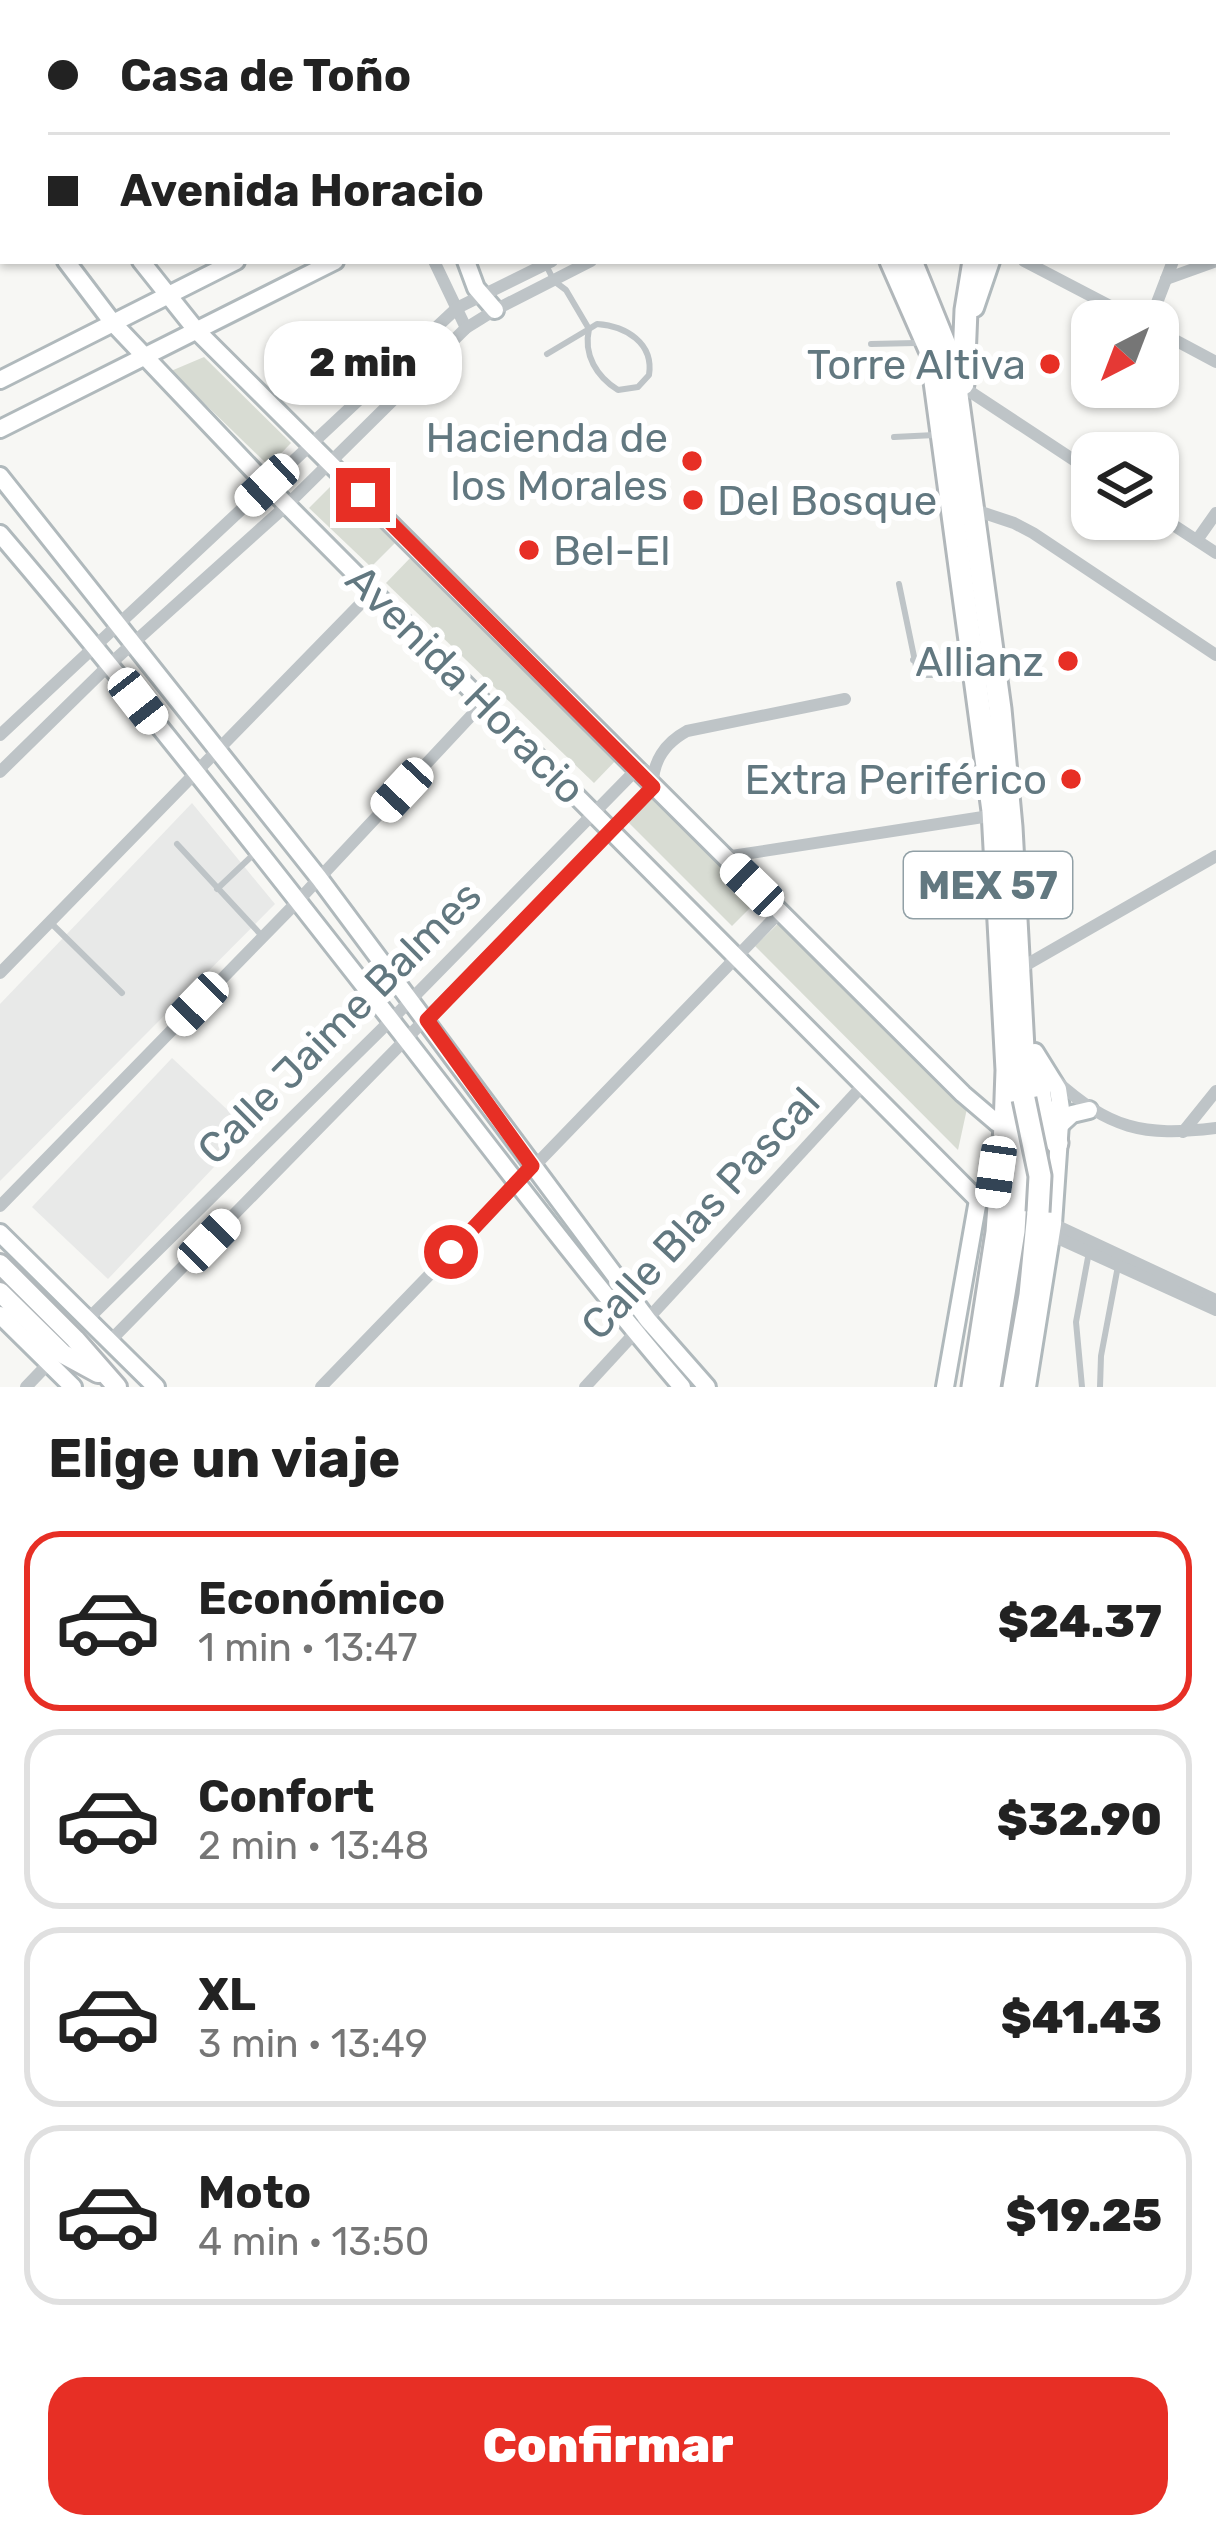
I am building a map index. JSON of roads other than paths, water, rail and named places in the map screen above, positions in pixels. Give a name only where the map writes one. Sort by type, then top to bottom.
[{"type":"highway","name":"MEX 57","points":[[885,264],[926,380],[983,817],[996,1172],[962,1387]]},
{"type":"highway","points":[[886,264],[931,352],[993,811],[1007,1070],[997,1232],[973,1387]]},
{"type":"highway","points":[[912,264],[960,386]]},
{"type":"highway","points":[[957,264],[960,386],[1009,803],[1024,1099],[1014,1231],[989,1387]]},
{"type":"highway","points":[[960,386],[974,264]]},
{"type":"highway","name":"MEX 57","points":[[960,386],[981,512],[1017,805],[1033,1043],[1027,1189],[999,1387]]},
{"type":"highway","points":[[1033,1043],[1041,1103],[1058,1135]]},
{"type":"highway","points":[[1014,1387],[1030,1295],[1040,1176],[1024,1099]]},
{"type":"main road","points":[[0,1264],[115,1384]]},
{"type":"main road","points":[[0,1292],[63,1354],[115,1384]]},
{"type":"street","name":"Avenida Horacio","points":[[68,264],[113,323],[267,485],[978,1199]]},
{"type":"street","name":"Avenida Horacio","points":[[143,264],[196,330],[997,1123]]},
{"type":"street","points":[[0,380],[230,264]]},
{"type":"street","points":[[0,429],[329,264]]},
{"type":"street","points":[[435,264],[466,328]]},
{"type":"street","points":[[467,264],[488,303]]},
{"type":"street","points":[[0,772],[110,664],[331,463],[488,303],[547,264]]},
{"type":"street","points":[[0,735],[457,308],[554,281],[586,264]]},
{"type":"street","points":[[990,264],[978,295],[960,386],[1071,458]]},
{"type":"street","points":[[1030,264],[1099,300]]},
{"type":"street","points":[[1158,300],[1172,264]]},
{"type":"street","points":[[1166,280],[1208,264]]},
{"type":"street","points":[[1179,342],[1216,362]]},
{"type":"street","points":[[0,476],[427,1020],[682,1387]]},
{"type":"street","points":[[981,512],[1033,533],[1216,655]]},
{"type":"street","points":[[1197,540],[1216,513]]},
{"type":"street","points":[[1179,528],[1216,553]]},
{"type":"street","points":[[0,534],[110,664],[516,1184],[642,1327],[706,1387]]},
{"type":"street","points":[[0,973],[373,590]]},
{"type":"street","points":[[647,775],[665,748],[687,730],[845,699]]},
{"type":"street","points":[[0,1206],[297,902],[484,702]]},
{"type":"street","name":"Calle Jaime Balmes","points":[[88,1319],[594,812],[647,775]]},
{"type":"street","name":"Calle Jaime Balmes","points":[[110,1341],[611,829],[647,775]]},
{"type":"street","points":[[724,857],[983,817]]},
{"type":"street","points":[[1026,965],[1216,856]]},
{"type":"street","points":[[320,1387],[780,912]]},
{"type":"street","points":[[1027,1387],[1052,1230],[1061,1100],[1033,1043]]},
{"type":"street","points":[[1053,1078],[1089,1110],[1127,1125],[1183,1132],[1216,1128]]},
{"type":"street","name":"Calle Blas Pascal","points":[[585,1387],[864,1084]]},
{"type":"street","points":[[1183,1132],[1216,1091]]},
{"type":"street","points":[[1058,1135],[1072,1114],[1089,1110]]},
{"type":"street","points":[[944,1387],[978,1199],[996,1172]]},
{"type":"street","points":[[1052,1230],[1216,1310]]},
{"type":"street","points":[[0,1233],[156,1387]]},
{"type":"street","points":[[1119,1261],[1216,1300]]},
{"type":"street","points":[[0,1315],[70,1386]]},
{"type":"street","points":[[26,1387],[50,1363]]},
{"type":"lane","points":[[547,354],[590,329],[597,325],[618,326],[650,357],[651,370],[638,387],[627,391],[603,380],[588,350],[590,329],[566,290],[554,281],[549,264]]},
{"type":"lane","points":[[871,344],[916,343]]},
{"type":"lane","points":[[894,437],[935,435]]},
{"type":"lane","points":[[899,584],[916,670],[921,675],[965,664]]},
{"type":"lane","points":[[914,659],[965,664]]},
{"type":"lane","points":[[177,844],[262,937]]},
{"type":"lane","points":[[217,889],[257,851]]},
{"type":"lane","points":[[50,922],[122,994]]},
{"type":"lane","points":[[1082,1387],[1076,1322],[1091,1248]]},
{"type":"lane","points":[[1100,1387],[1101,1356],[1119,1261]]},
{"type":"place","name":"Torre Altiva","points":[[1050,364]]},
{"type":"place","name":"Hacienda de los Morales","points":[[692,461]]},
{"type":"place","name":"Del Bosque","points":[[693,500]]},
{"type":"place","name":"Bel-El","points":[[529,550]]},
{"type":"place","name":"Allianz","points":[[1068,661]]},
{"type":"place","name":"Extra Periférico","points":[[1071,779]]}]
